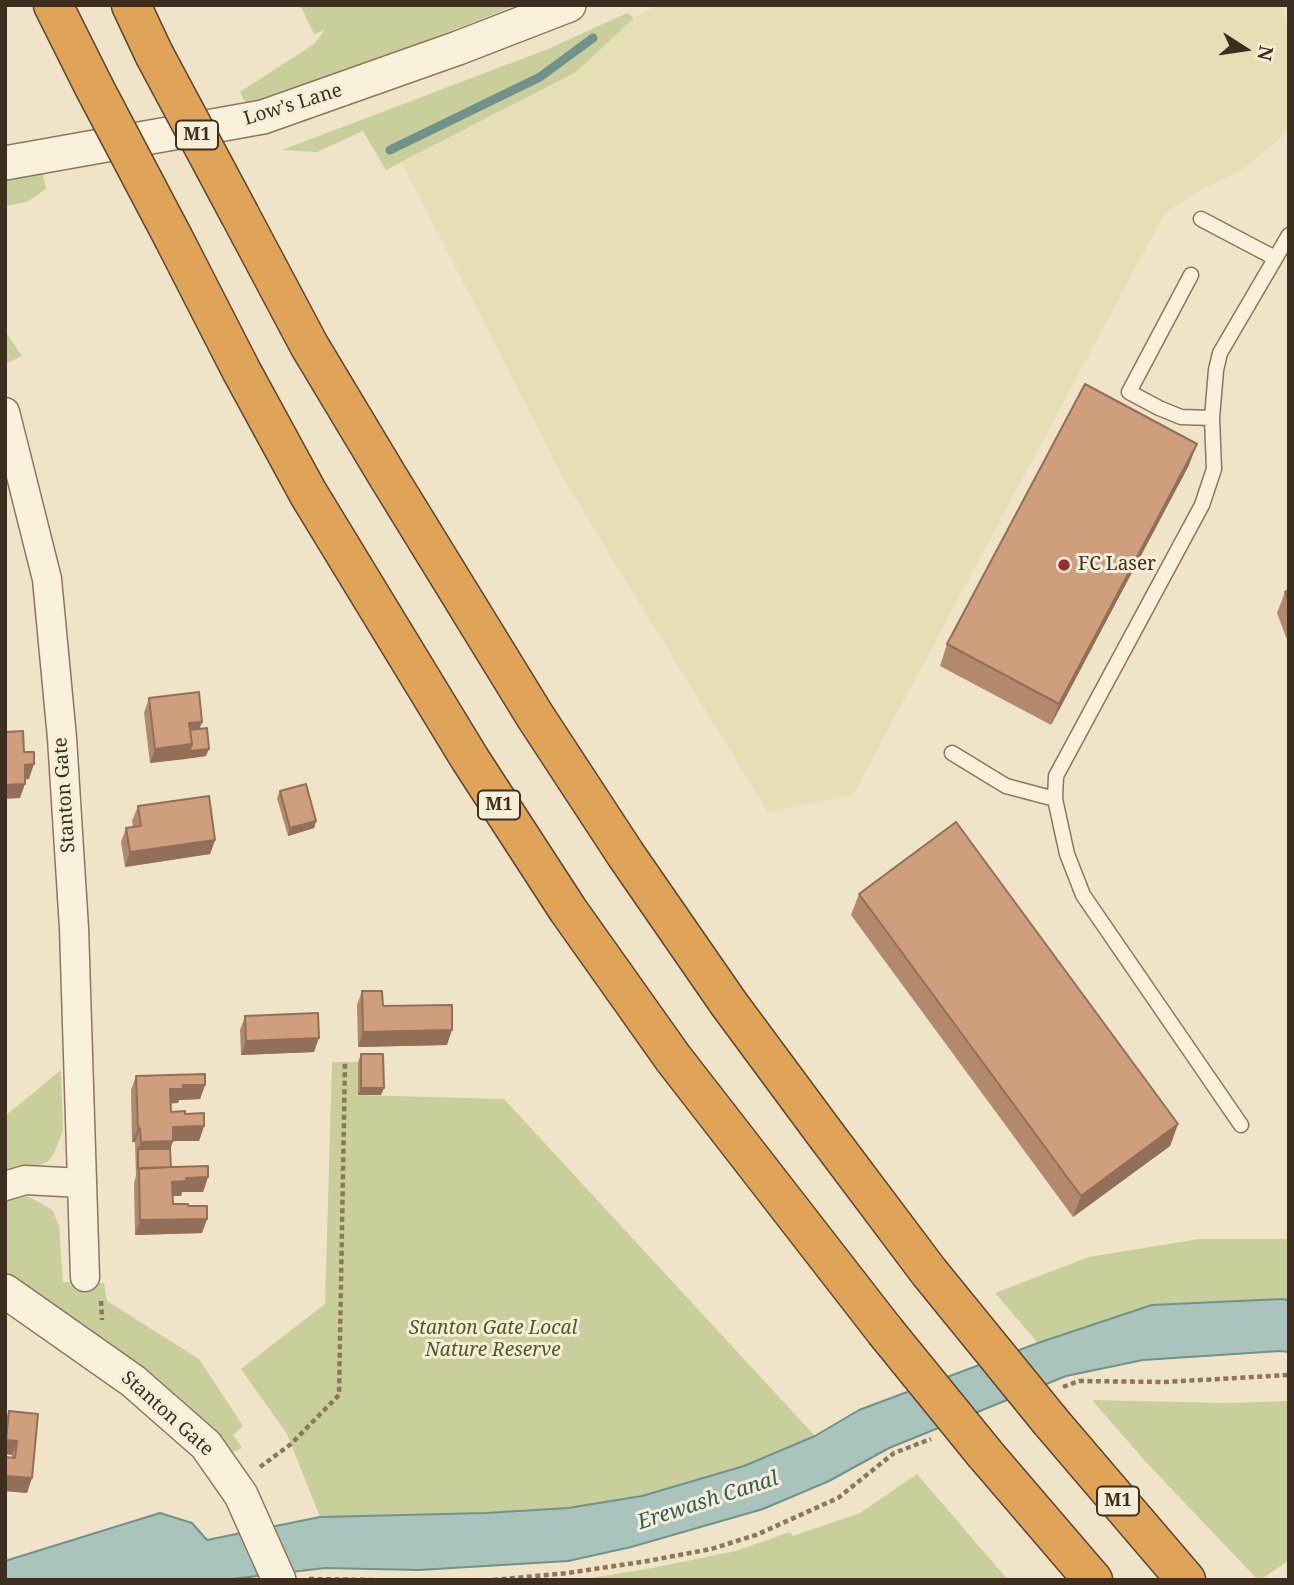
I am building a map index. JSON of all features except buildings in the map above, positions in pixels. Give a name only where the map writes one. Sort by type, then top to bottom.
[{"type":"highway","name":"M1","points":[[53,5],[241,370],[308,493],[470,760],[568,910],[673,1058],[885,1331],[985,1454],[1093,1580]]},
{"type":"highway","name":"M1","points":[[131,5],[154,54],[309,345],[528,704],[626,855],[729,1004],[929,1272],[1053,1407],[1186,1580]]},
{"type":"street","name":"Low's Lane","points":[[5,163],[262,117],[385,75],[569,5]]},
{"type":"street","name":"Stanton Gate","points":[[5,412],[47,579],[62,738],[74,928],[85,1277]]},
{"type":"street","points":[[5,1186],[25,1180],[82,1182]]},
{"type":"street","name":"Stanton Gate","points":[[5,1291],[133,1381],[206,1445],[242,1500],[279,1580]]},
{"type":"lane","points":[[1201,219],[1275,258]]},
{"type":"lane","points":[[1241,1125],[1083,895],[1067,854],[1055,799],[1056,776],[1202,505],[1214,469],[1212,418],[1220,353],[1289,235]]},
{"type":"lane","points":[[1191,275],[1129,392],[1181,416],[1212,418]]},
{"type":"lane","points":[[952,753],[1006,786],[1055,799]]},
{"type":"path","points":[[242,1500],[290,1444],[338,1395],[345,1062]]},
{"type":"path","points":[[85,1277],[86,1283],[100,1284],[104,1360]]},
{"type":"path","points":[[1053,1407],[1079,1381],[1165,1382],[1289,1376]]},
{"type":"path","points":[[493,1580],[642,1562],[710,1549],[756,1535],[838,1498],[894,1453],[931,1439]]},
{"type":"path","points":[[302,1580],[374,1580]]},
{"type":"shaded area","points":[[658,5],[1281,5],[1289,30],[1289,128],[1239,172],[1195,193],[1165,213],[853,795],[768,812],[567,485],[402,163],[576,72],[634,18]]},
{"type":"green space","points":[[300,5],[517,5],[387,56],[246,104],[240,92],[314,44],[325,30],[314,34]]},
{"type":"green space","points":[[627,13],[634,18],[576,72],[386,170],[363,131],[317,152],[282,150],[548,49]]},
{"type":"green space","points":[[43,174],[46,189],[27,202],[5,206],[5,180]]},
{"type":"green space","points":[[5,331],[22,356],[5,364]]},
{"type":"green space","name":"Stanton Gate Local Nature Reserve","points":[[332,1062],[358,1062],[358,1095],[504,1099],[815,1436],[744,1466],[642,1496],[568,1508],[320,1517],[287,1434],[241,1369],[325,1304]]},
{"type":"green space","points":[[61,1070],[63,1131],[55,1151],[49,1161],[29,1169],[5,1173],[5,1116]]},
{"type":"green space","points":[[23,1194],[53,1211],[59,1226],[63,1282],[104,1283],[107,1301],[199,1359],[243,1426],[233,1435],[242,1448],[229,1454],[90,1334],[5,1273],[5,1197]]},
{"type":"green space","points":[[1199,1239],[1289,1239],[1289,1300],[1152,1305],[1038,1343],[995,1293],[1089,1257]]},
{"type":"green space","points":[[1092,1400],[1229,1403],[1289,1401],[1289,1560],[1258,1580],[1145,1461]]},
{"type":"green space","points":[[917,1474],[1008,1580],[579,1580],[736,1551],[790,1532],[793,1536],[860,1513]]},
{"type":"water","name":"Erewash Canal","points":[[1289,1300],[1289,1352],[1143,1360],[1066,1376],[889,1448],[829,1481],[763,1509],[631,1547],[568,1561],[419,1570],[325,1568],[224,1580],[5,1580],[5,1561],[160,1513],[192,1523],[207,1540],[320,1517],[568,1508],[642,1496],[744,1466],[815,1436],[859,1410],[1038,1343],[1152,1305]]},
{"type":"waterway","points":[[390,150],[540,77],[593,38]]},
{"type":"place","name":"FC Laser","points":[[1064,565]]}]
